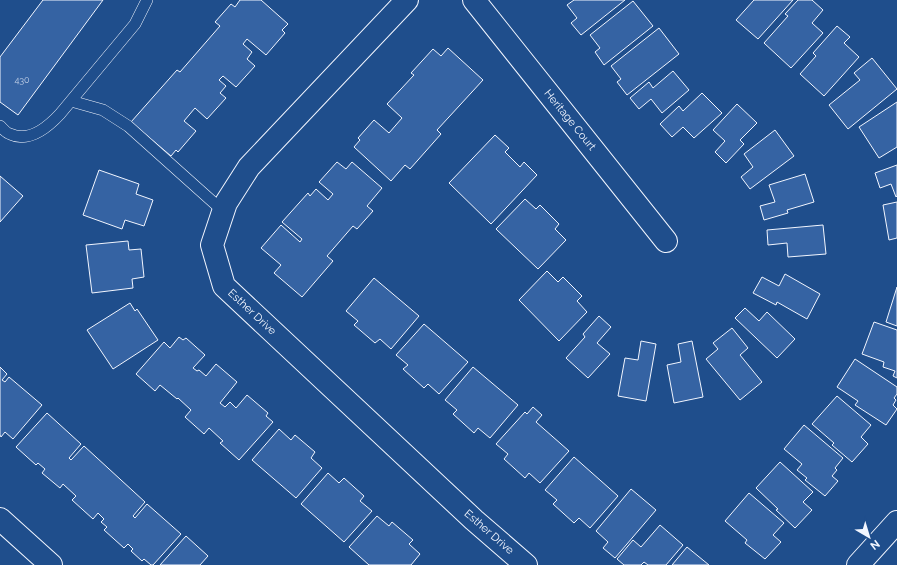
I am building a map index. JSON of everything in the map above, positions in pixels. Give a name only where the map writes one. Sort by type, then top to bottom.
[{"type":"street","name":"Esther Drive","points":[[407,0],[249,167],[226,203],[212,245],[224,286],[474,520],[526,565]]},
{"type":"street","name":"Heritage Court","points":[[474,0],[666,241]]},
{"type":"street","points":[[858,565],[897,522]]},
{"type":"street","points":[[1,524],[51,565]]},
{"type":"lane","points":[[0,126],[10,134],[25,137],[48,126],[71,101],[135,24],[147,0]]},
{"type":"lane","points":[[71,101],[103,110],[128,126],[223,211]]},
{"type":"building","points":[[43,0],[103,0],[18,115],[0,102],[0,57]]},
{"type":"building","points":[[240,0],[261,0],[288,24],[282,30],[285,33],[266,55],[247,39],[243,44],[252,52],[247,59],[255,66],[236,87],[223,76],[219,80],[226,86],[220,93],[226,98],[207,119],[195,108],[184,121],[196,131],[178,152],[176,150],[171,156],[131,122],[177,70],[180,72],[220,26],[215,22],[231,4],[235,7]]},
{"type":"building","points":[[574,0],[625,0],[581,35],[571,23],[577,18],[567,5]]},
{"type":"building","points":[[754,0],[793,0],[758,39],[736,20]]},
{"type":"building","points":[[798,0],[812,0],[823,10],[812,23],[823,33],[791,68],[764,43],[788,16],[785,14]]},
{"type":"building","points":[[633,1],[653,26],[604,65],[595,52],[600,48],[590,35]]},
{"type":"building","points":[[837,26],[850,37],[844,43],[859,57],[824,96],[800,74],[816,56],[813,53]]},
{"type":"building","points":[[659,28],[679,54],[627,95],[617,82],[621,79],[611,66]]},
{"type":"building","points":[[448,48],[483,80],[437,130],[441,134],[410,169],[405,165],[391,181],[354,147],[360,140],[358,138],[374,120],[389,133],[402,118],[387,104],[414,75],[411,73],[433,49],[441,56]]},
{"type":"building","points":[[872,58],[897,89],[848,129],[829,105],[860,80],[854,73]]},
{"type":"building","points":[[673,71],[689,90],[662,113],[651,99],[639,109],[630,98],[649,82],[653,88]]},
{"type":"building","points":[[702,93],[722,113],[694,138],[683,127],[672,137],[660,124],[679,106],[683,111]]},
{"type":"building","points":[[897,102],[897,147],[879,158],[859,127]]},
{"type":"building","points":[[737,104],[757,123],[740,140],[744,144],[726,163],[715,152],[725,141],[713,130]]},
{"type":"building","points":[[775,130],[794,156],[750,189],[741,177],[753,167],[744,154]]},
{"type":"building","points":[[495,135],[509,148],[505,152],[520,167],[524,162],[537,175],[491,224],[449,183]]},
{"type":"building","points":[[337,162],[346,169],[352,162],[382,188],[367,206],[373,211],[357,229],[353,226],[327,256],[333,261],[302,297],[274,273],[281,265],[261,248],[281,225],[300,242],[302,239],[282,222],[308,193],[310,196],[316,189],[328,200],[333,194],[319,182]]},
{"type":"building","points":[[897,165],[896,197],[891,184],[880,188],[875,173]]},
{"type":"building","points":[[99,170],[139,184],[136,194],[153,200],[144,226],[125,220],[122,229],[83,215]]},
{"type":"building","points":[[805,174],[814,202],[787,210],[788,213],[764,220],[760,206],[775,202],[769,185]]},
{"type":"building","points":[[0,176],[23,196],[0,222]]},
{"type":"building","points":[[525,199],[536,209],[540,205],[559,224],[555,229],[566,240],[538,269],[496,229]]},
{"type":"building","points":[[897,202],[897,238],[889,240],[883,205]]},
{"type":"building","points":[[823,225],[826,254],[788,257],[787,243],[768,245],[767,230]]},
{"type":"building","points":[[128,241],[129,250],[141,249],[144,277],[132,279],[133,288],[92,293],[86,245]]},
{"type":"building","points":[[547,271],[558,282],[563,277],[582,296],[577,301],[587,312],[559,341],[519,300]]},
{"type":"building","points":[[785,274],[820,294],[807,319],[777,302],[776,305],[753,293],[762,277],[779,286]]},
{"type":"building","points":[[374,278],[419,316],[391,349],[380,339],[375,343],[354,325],[358,321],[346,311]]},
{"type":"building","points":[[897,287],[897,326],[886,322]]},
{"type":"building","points":[[130,303],[135,311],[137,309],[158,340],[113,369],[87,330]]},
{"type":"building","points":[[745,308],[759,321],[767,312],[795,339],[777,358],[735,318]]},
{"type":"building","points":[[599,316],[611,327],[597,343],[610,354],[588,378],[566,358],[585,337],[583,334]]},
{"type":"building","points":[[874,322],[897,330],[897,378],[893,376],[895,371],[883,367],[884,362],[862,354]]},
{"type":"building","points":[[424,324],[468,362],[439,394],[428,384],[424,388],[403,369],[408,365],[396,355]]},
{"type":"building","points":[[732,328],[748,348],[740,355],[762,382],[740,400],[706,359],[718,349],[713,343]]},
{"type":"building","points":[[179,337],[183,340],[186,338],[205,355],[193,368],[197,371],[199,370],[206,376],[216,364],[237,382],[220,403],[225,407],[230,402],[236,408],[247,395],[268,413],[266,416],[273,422],[239,460],[220,443],[223,441],[209,428],[204,434],[185,417],[191,410],[178,398],[177,399],[160,385],[155,391],[136,374],[164,342],[170,348]]},
{"type":"building","points":[[641,341],[656,344],[646,401],[618,396],[625,358],[638,360]]},
{"type":"building","points":[[692,341],[703,397],[674,403],[667,365],[681,362],[678,344]]},
{"type":"building","points":[[855,359],[897,387],[897,394],[894,398],[896,400],[893,405],[897,409],[886,425],[855,405],[858,401],[837,387]]},
{"type":"building","points":[[0,367],[7,374],[2,380],[5,382],[9,377],[42,405],[13,439],[5,432],[1,437],[0,435]]},
{"type":"building","points":[[473,367],[518,405],[490,438],[478,428],[474,433],[453,414],[457,410],[445,400]]},
{"type":"building","points":[[837,396],[871,425],[861,437],[868,444],[852,462],[832,445],[834,443],[812,424]]},
{"type":"building","points":[[533,407],[542,415],[536,422],[569,451],[540,483],[529,473],[525,478],[504,459],[508,454],[496,444],[525,412],[527,414]]},
{"type":"building","points":[[47,413],[81,444],[69,458],[71,460],[84,446],[145,502],[133,516],[135,518],[147,504],[181,534],[153,565],[144,559],[142,561],[131,551],[133,549],[128,544],[124,548],[104,530],[107,527],[101,522],[104,519],[98,513],[93,519],[72,500],[76,496],[63,484],[60,488],[42,473],[45,469],[38,463],[36,465],[16,447]]},
{"type":"building","points":[[804,425],[843,458],[835,468],[837,470],[832,476],[838,481],[825,496],[805,480],[807,478],[797,470],[802,464],[784,449]]},
{"type":"building","points":[[279,429],[291,440],[295,435],[315,452],[311,458],[322,468],[296,498],[252,460]]},
{"type":"building","points":[[574,457],[618,496],[590,528],[579,518],[574,523],[553,504],[557,500],[545,490]]},
{"type":"building","points":[[780,462],[813,492],[803,502],[812,510],[795,528],[756,488]]},
{"type":"building","points":[[328,473],[339,483],[344,478],[364,496],[360,501],[372,511],[344,542],[301,504]]},
{"type":"building","points":[[631,489],[656,510],[615,558],[603,548],[608,542],[596,531]]},
{"type":"building","points":[[749,493],[784,523],[773,535],[781,542],[765,559],[745,543],[747,540],[725,521]]},
{"type":"building","points":[[377,516],[389,526],[392,522],[413,540],[409,544],[420,554],[411,565],[369,565],[349,547]]},
{"type":"building","points":[[660,525],[683,545],[666,565],[648,565],[644,562],[641,565],[624,565],[617,559],[633,540],[641,547]]},
{"type":"building","points":[[186,536],[208,556],[200,565],[160,565]]},
{"type":"building","points":[[687,547],[709,565],[672,565]]}]
